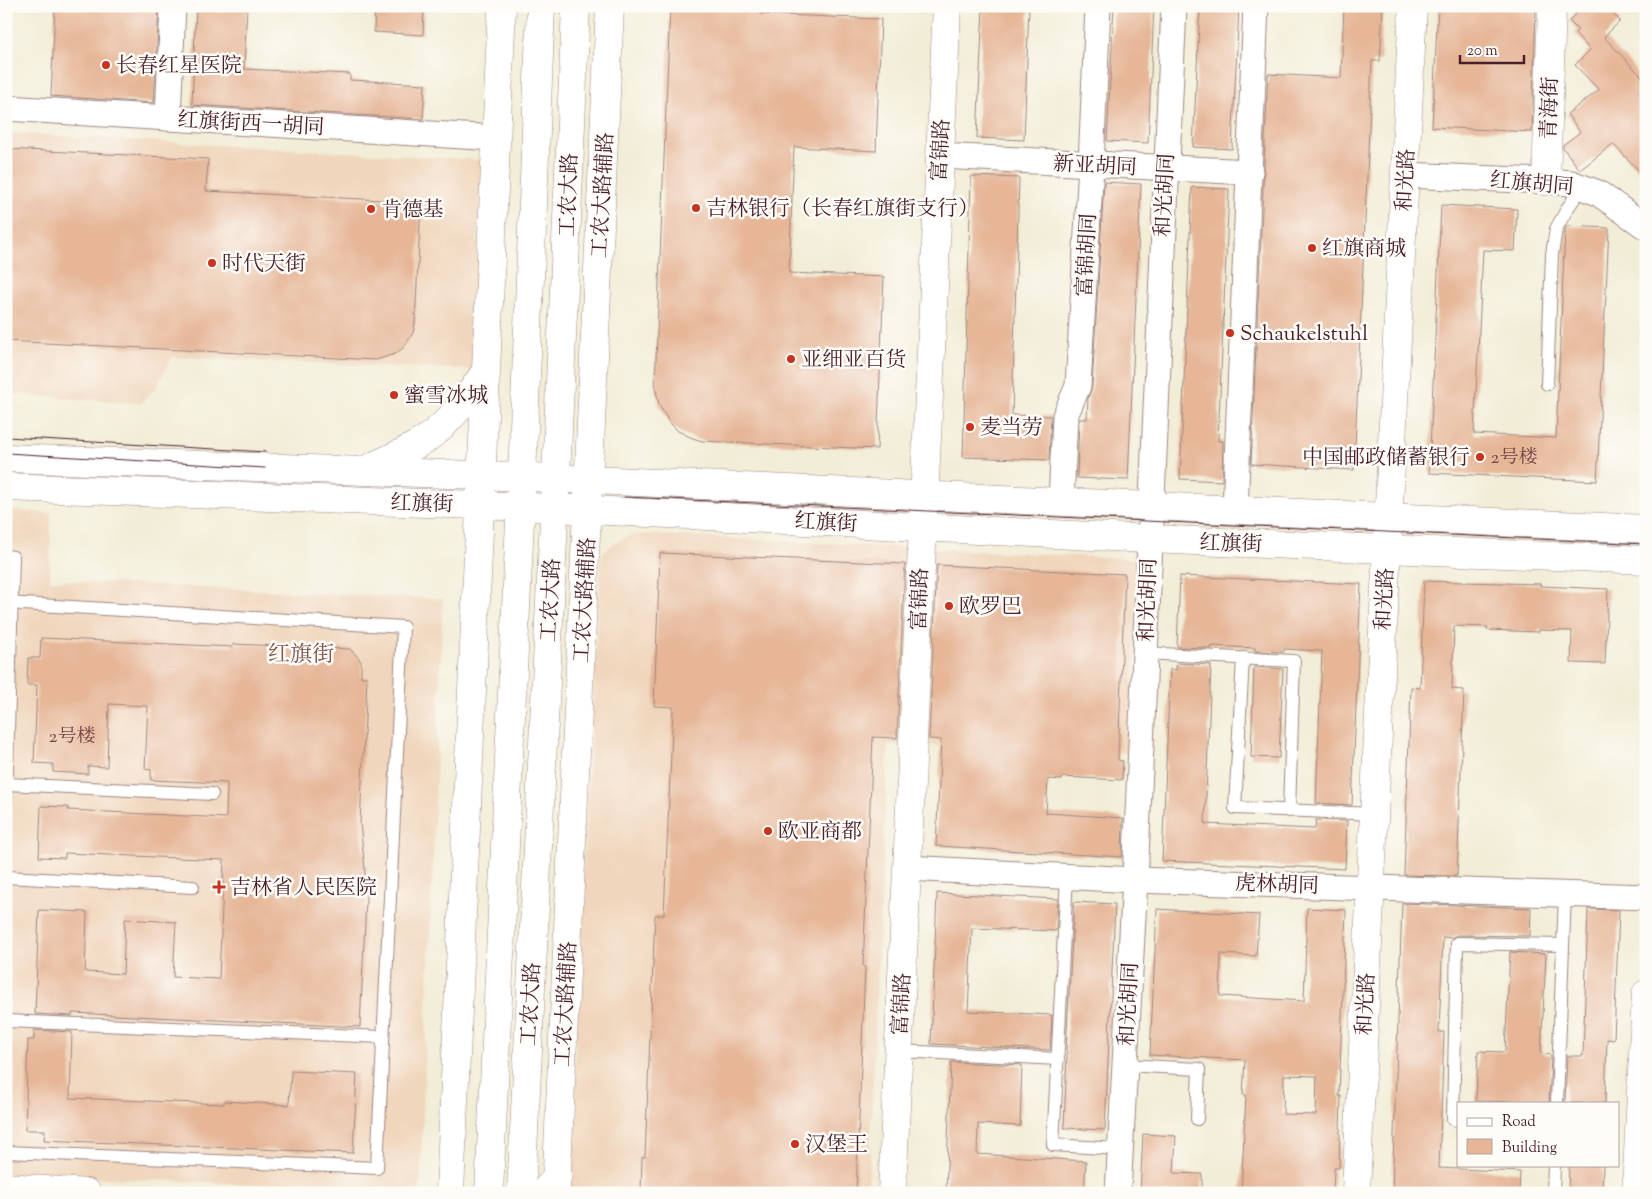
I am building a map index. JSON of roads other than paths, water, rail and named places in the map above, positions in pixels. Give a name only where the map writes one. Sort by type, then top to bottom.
[{"type":"street","points":[[168,118],[172,6]]},
{"type":"street","points":[[450,1193],[502,6]]},
{"type":"street","name":"工农大路","points":[[489,1193],[522,476],[541,6]]},
{"type":"street","name":"工农大路","points":[[521,1193],[556,478],[576,6]]},
{"type":"street","name":"工农大路辅路","points":[[552,1187],[588,509],[610,6]]},
{"type":"street","name":"富锦路","points":[[892,1193],[947,6]]},
{"type":"street","name":"富锦胡同","points":[[1061,502],[1065,416],[1078,386],[1098,6]]},
{"type":"street","name":"和光胡同","points":[[1118,1193],[1135,880],[1165,169],[1174,6]]},
{"type":"street","points":[[1235,510],[1256,6]]},
{"type":"street","name":"和光路","points":[[1356,1193],[1413,6]]},
{"type":"street","name":"青海街","points":[[1546,181],[1552,6]]},
{"type":"street","name":"红旗街西一胡同","points":[[6,108],[496,138]]},
{"type":"street","name":"新亚胡同","points":[[940,156],[1250,172]]},
{"type":"street","name":"红旗胡同","points":[[1406,175],[1546,181],[1571,184],[1598,193],[1646,227]]},
{"type":"street","points":[[364,470],[418,445],[445,424],[466,400],[485,372]]},
{"type":"street","name":"红旗街","points":[[6,458],[522,476],[1646,529]]},
{"type":"street","name":"红旗街","points":[[6,487],[588,509],[1149,539],[1646,560]]},
{"type":"street","name":"虎林胡同","points":[[907,868],[1135,880],[1646,897]]},
{"type":"street","points":[[1636,1193],[1646,994]]},
{"type":"street","points":[[6,1187],[88,1193]]},
{"type":"lane","points":[[1547,384],[1552,254],[1556,229],[1582,187]]},
{"type":"lane","points":[[6,556],[13,557],[9,604],[6,799]]},
{"type":"lane","points":[[6,1152],[377,1168],[403,627],[9,604]]},
{"type":"lane","points":[[1144,653],[1294,661],[1289,811]]},
{"type":"lane","points":[[1243,658],[1235,808],[1374,814]]},
{"type":"lane","points":[[7,784],[212,794]]},
{"type":"lane","points":[[1067,876],[1053,1145],[1120,1149]]},
{"type":"lane","points":[[6,877],[193,886]]},
{"type":"lane","points":[[1557,1102],[1565,894]]},
{"type":"lane","points":[[1457,1120],[1452,1119],[1457,943],[1563,945]]},
{"type":"lane","points":[[6,1021],[384,1037]]},
{"type":"lane","points":[[898,1051],[1058,1059]]},
{"type":"lane","points":[[1124,1065],[1200,1069],[1197,1119]]},
{"type":"lane","points":[[1553,1193],[1554,1166]]},
{"type":"tram line","points":[[6,437],[266,452]]},
{"type":"tram line","points":[[6,453],[265,468]]},
{"type":"tram line","points":[[624,497],[1646,544]]},
{"type":"place","name":"长春红星医院","points":[[106,65]]},
{"type":"place","name":"吉林银行（长春红旗街支行）","points":[[696,208]]},
{"type":"place","name":"肯德基","points":[[371,209]]},
{"type":"place","name":"红旗商城","points":[[1312,248]]},
{"type":"place","name":"时代天街","points":[[212,263]]},
{"type":"place","name":"Schaukelstuhl","points":[[1230,333]]},
{"type":"place","name":"亚细亚百货","points":[[791,359]]},
{"type":"place","name":"蜜雪冰城","points":[[394,395]]},
{"type":"place","name":"麦当劳","points":[[970,427]]},
{"type":"place","name":"中国邮政储蓄银行","points":[[1480,457]]},
{"type":"place","name":"欧罗巴","points":[[949,606]]},
{"type":"place","name":"欧亚商都","points":[[768,831]]},
{"type":"place","name":"吉林省人民医院","points":[[219,887]]},
{"type":"place","name":"汉堡王","points":[[795,1144]]},
{"type":"district","name":"红旗街","points":[[301,653]]}]
